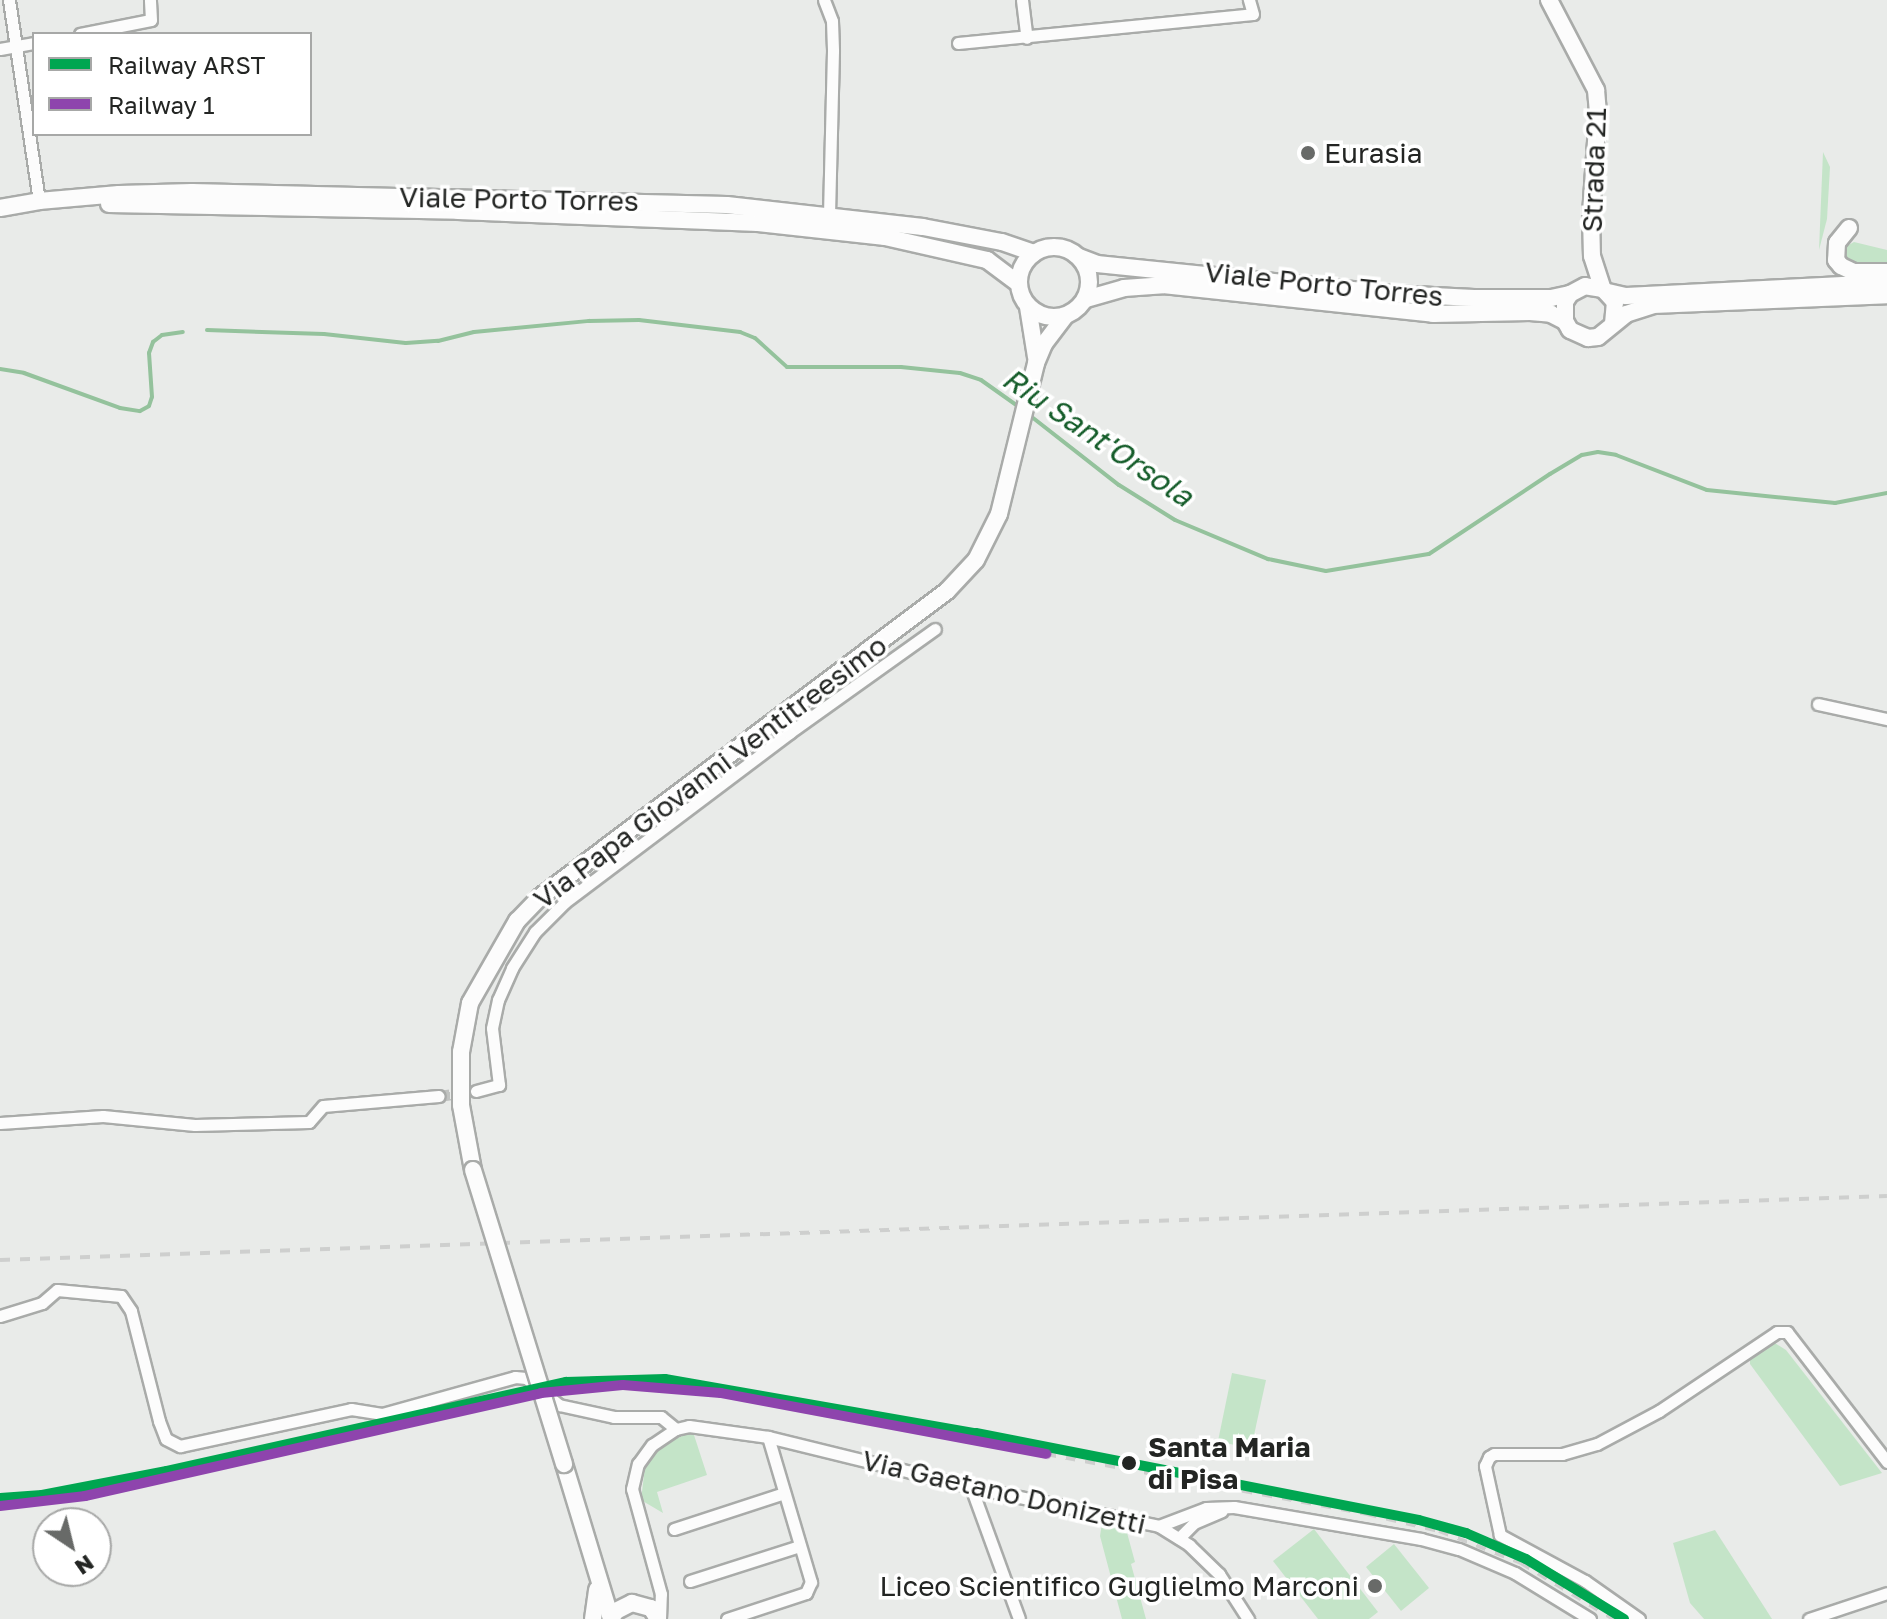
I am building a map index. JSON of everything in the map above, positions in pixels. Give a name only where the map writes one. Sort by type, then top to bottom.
[{"type":"main road","name":"Strada 21","points":[[1549,0],[1596,90],[1598,112],[1591,216],[1592,256],[1606,290]]},
{"type":"main road","name":"Viale Porto Torres","points":[[0,210],[39,201],[197,192],[727,205],[829,215],[967,235],[1034,253]]},
{"type":"main road","name":"Viale Porto Torres","points":[[0,210],[103,204],[239,205],[758,223],[885,237],[972,257],[1002,269],[1018,283]]},
{"type":"main road","points":[[1849,228],[1837,243],[1835,252],[1841,266],[1854,272],[1887,272]]},
{"type":"main road","points":[[1057,247],[1079,257],[1088,269],[1090,284],[1086,299],[1077,310],[1064,317],[1051,318],[1028,307],[1018,283],[1020,272],[1034,253],[1057,247]]},
{"type":"main road","name":"Strada 21","points":[[1577,290],[1592,256]]},
{"type":"main road","name":"Viale Porto Torres","points":[[1079,257],[1097,264],[1394,294],[1551,298],[1577,290]]},
{"type":"main road","points":[[1887,283],[1626,296],[1606,290],[1577,290],[1565,302],[1565,321],[1578,336],[1588,338],[1598,337],[1626,314],[1653,305],[1887,295]]},
{"type":"main road","name":"Viale Porto Torres","points":[[1086,299],[1124,288],[1163,285],[1433,314],[1530,312],[1551,314],[1565,321]]},
{"type":"main road","points":[[1606,290],[1615,302],[1613,324]]},
{"type":"main road","name":"Via Papa Giovanni Ventitreesimo","points":[[1028,307],[1036,363]]},
{"type":"main road","name":"Via Papa Giovanni Ventitreesimo","points":[[611,1619],[473,1170],[461,1105],[461,1052],[470,1003],[499,947],[540,897],[947,591],[976,560],[999,514],[1036,363],[1044,344],[1064,317]]},
{"type":"main road","points":[[597,1576],[618,1596],[638,1604],[659,1619]]},
{"type":"main road","points":[[593,1619],[597,1576]]},
{"type":"main road","points":[[611,1619],[616,1611],[638,1604]]},
{"type":"street","points":[[9,0],[39,201]]},
{"type":"street","points":[[90,32],[151,20],[150,0]]},
{"type":"street","points":[[824,0],[832,21],[833,51],[829,215]]},
{"type":"street","points":[[1022,0],[1027,38]]},
{"type":"street","points":[[958,43],[1253,14],[1249,0]]},
{"type":"street","points":[[0,49],[32,43]]},
{"type":"street","points":[[476,1091],[499,1085],[492,1028],[498,1000],[512,968],[535,932],[565,902],[789,733],[935,629]]},
{"type":"street","points":[[1818,704],[1887,719]]},
{"type":"street","points":[[783,715],[789,733]]},
{"type":"street","points":[[0,1123],[103,1116],[195,1125],[309,1122],[323,1106],[439,1096]]},
{"type":"street","name":"Via Gaetano Donizetti","points":[[0,1316],[42,1303],[57,1290],[121,1296],[131,1311],[166,1439],[180,1446],[351,1409],[382,1414],[515,1377],[526,1378],[559,1405],[614,1417],[661,1417],[676,1429],[708,1427],[768,1437],[971,1487],[1159,1526],[1179,1538],[1219,1574],[1248,1619]]},
{"type":"street","points":[[1639,1619],[1585,1581],[1500,1535],[1485,1466],[1489,1457],[1562,1454],[1597,1444],[1659,1411],[1777,1332],[1787,1332],[1887,1462]]},
{"type":"street","points":[[659,1619],[661,1594],[632,1489],[645,1453],[676,1429]]},
{"type":"street","points":[[727,1619],[806,1593],[811,1582],[768,1437]]},
{"type":"street","points":[[971,1487],[1019,1619]]},
{"type":"street","points":[[674,1529],[784,1493]]},
{"type":"street","points":[[1179,1538],[1194,1523],[1234,1507]]},
{"type":"street","points":[[1159,1526],[1206,1508],[1234,1507],[1421,1539],[1459,1549],[1539,1584],[1590,1619]]},
{"type":"street","points":[[690,1581],[800,1546]]},
{"type":"street","points":[[638,1604],[651,1592],[653,1568]]},
{"type":"street","points":[[1809,1619],[1887,1593]]},
{"type":"green space","points":[[1823,152],[1830,167],[1827,219],[1819,250]]},
{"type":"green space","points":[[1854,242],[1887,250],[1887,263],[1854,264],[1846,260],[1843,248]]},
{"type":"green space","points":[[1773,1342],[1786,1350],[1882,1473],[1840,1486],[1750,1364],[1750,1358]]},
{"type":"green space","points":[[1232,1373],[1266,1380],[1251,1449],[1218,1441]]},
{"type":"green space","points":[[693,1432],[707,1475],[657,1492],[663,1513],[641,1500],[645,1467],[661,1444]]},
{"type":"green space","points":[[1102,1523],[1126,1529],[1135,1562],[1131,1564],[1146,1619],[1122,1619],[1100,1536]]},
{"type":"green space","points":[[1314,1529],[1378,1612],[1369,1619],[1318,1619],[1273,1561]]},
{"type":"green space","points":[[1715,1530],[1772,1619],[1704,1619],[1690,1603],[1673,1543]]},
{"type":"green space","points":[[1394,1544],[1429,1588],[1401,1611],[1366,1567]]},
{"type":"waterway","name":"Riu Sant'Orsola","points":[[207,330],[324,334],[406,343],[438,341],[474,332],[589,321],[639,320],[740,332],[755,338],[787,367],[901,367],[960,373],[981,380],[1022,409]]},
{"type":"waterway","name":"Riu Sant'Orsola","points":[[0,369],[24,373],[120,408],[140,411],[149,406],[152,397],[149,353],[153,342],[162,335],[183,332]]},
{"type":"waterway","name":"Riu Sant'Orsola","points":[[1028,414],[1119,485],[1175,520],[1268,559],[1326,571],[1429,554],[1550,474],[1582,455],[1598,452],[1616,455],[1707,490],[1835,503],[1887,493]]},
{"type":"tunnel","points":[[439,1096],[476,1091]]},
{"type":"railway","points":[[0,1260],[1887,1196]]},
{"type":"railway","points":[[1046,1454],[1367,1514],[1439,1531],[1521,1563],[1613,1619]]},
{"type":"rail line","name":"ARST","points":[[0,1498],[42,1495],[167,1471],[566,1382],[665,1379],[976,1433],[1419,1520],[1466,1533],[1526,1559],[1624,1619]]},
{"type":"rail line","name":"1","points":[[0,1506],[85,1496],[541,1393],[623,1385],[721,1393],[1046,1454]]},
{"type":"place","name":"Eurasia","points":[[1308,153]]},
{"type":"place","name":"Santa Maria di Pisa","points":[[1129,1463]]},
{"type":"place","name":"Liceo Scientifico Guglielmo Marconi","points":[[1375,1586]]}]
